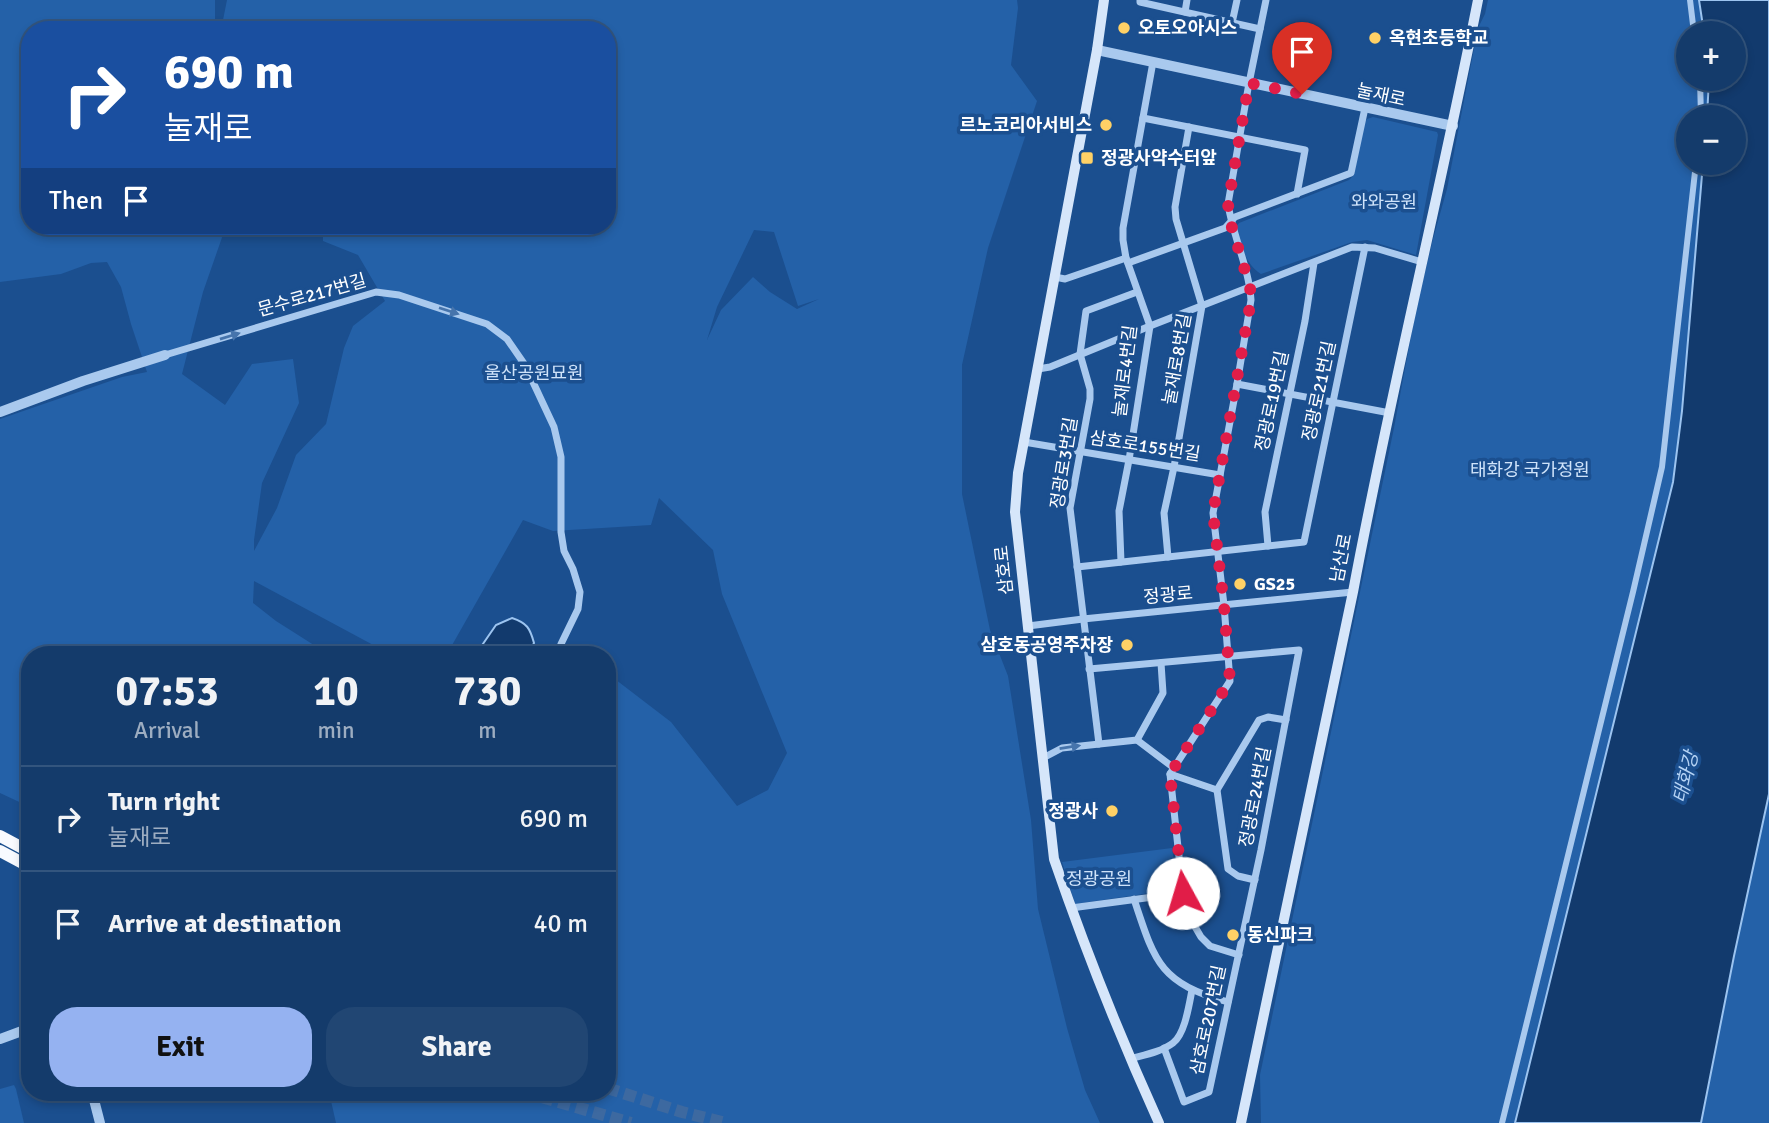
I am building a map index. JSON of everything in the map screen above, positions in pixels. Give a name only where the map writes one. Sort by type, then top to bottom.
[{"type":"highway","points":[[0,836],[21,847]]},
{"type":"highway","points":[[0,851],[21,862]]},
{"type":"main road","name":"삼호로","points":[[1104,0],[1018,473],[1015,512],[1054,859],[1130,1059],[1159,1123]]},
{"type":"main road","name":"남산로","points":[[1241,1123],[1478,0]]},
{"type":"street","points":[[1185,12],[1187,0]]},
{"type":"street","points":[[1232,23],[1237,0]]},
{"type":"street","points":[[1238,955],[1210,946],[1194,925],[1183,893],[1172,771],[1230,681],[1213,513],[1251,300],[1250,287],[1230,221],[1228,200],[1266,0]]},
{"type":"street","points":[[1690,0],[1693,21]]},
{"type":"street","points":[[1140,1],[1260,29]]},
{"type":"street","name":"눌재로","points":[[1097,50],[1453,126]]},
{"type":"street","name":"눌재로4번길","points":[[1121,562],[1119,511],[1150,326],[1127,261],[1123,228],[1153,62]]},
{"type":"street","points":[[1055,276],[1065,279],[1182,243],[1225,228],[1235,217],[1351,173],[1365,108]]},
{"type":"street","points":[[1143,118],[1305,150],[1297,194]]},
{"type":"street","name":"눌재로8번길","points":[[1168,557],[1164,513],[1202,306],[1182,243],[1175,207],[1189,127]]},
{"type":"street","points":[[1503,1123],[1662,467],[1695,175]]},
{"type":"street","points":[[1038,369],[1050,367],[1352,247],[1393,252],[1422,262]]},
{"type":"street","name":"정광로21번길","points":[[1268,546],[1304,542],[1365,247]]},
{"type":"street","name":"정광로19번길","points":[[1268,546],[1265,512],[1305,321],[1314,263]]},
{"type":"street","name":"문수로217번길","points":[[0,412],[83,381],[376,292],[399,295],[487,324],[507,339],[525,365],[554,427],[561,457],[561,532],[564,551],[580,592],[578,609],[561,644]]},
{"type":"street","points":[[1080,354],[1086,312],[1137,292]]},
{"type":"street","name":"정광로3번길","points":[[1080,354],[1090,389],[1070,508],[1099,744]]},
{"type":"street","points":[[1237,384],[1390,413]]},
{"type":"street","name":"삼호로155번길","points":[[1024,442],[1220,475]]},
{"type":"street","points":[[1077,567],[1268,546]]},
{"type":"street","name":"정광로","points":[[1028,626],[1353,592]]},
{"type":"street","name":"정광로24번길","points":[[1229,657],[1299,650],[1238,955]]},
{"type":"street","points":[[1089,669],[1229,657]]},
{"type":"street","points":[[1137,740],[1163,693],[1161,663]]},
{"type":"street","name":"정광로24번길","points":[[1255,880],[1238,876],[1228,869],[1217,790],[1259,720],[1268,717],[1286,720]]},
{"type":"street","points":[[1043,758],[1062,748],[1137,740],[1172,771],[1217,790]]},
{"type":"street","points":[[1071,908],[1183,893]]},
{"type":"street","points":[[1134,899],[1158,963],[1172,978],[1192,990],[1228,1002]]},
{"type":"street","name":"삼호로207번길","points":[[1192,990],[1179,1037],[1164,1048],[1184,1102],[1209,1091],[1238,955]]},
{"type":"street","points":[[0,1039],[21,1031]]},
{"type":"street","points":[[1130,1059],[1164,1048]]},
{"type":"street","points":[[94,1101],[100,1123]]},
{"type":"green space","name":"울산공원묘원","points":[[0,0],[215,0],[215,21],[21,21],[21,235],[223,235],[203,292],[182,374],[225,405],[252,364],[293,359],[299,403],[262,483],[254,551],[277,508],[296,455],[326,424],[344,348],[353,326],[385,301],[358,255],[323,241],[323,235],[616,235],[616,21],[223,21],[227,0],[1017,0],[1011,65],[1037,101],[988,248],[962,365],[962,494],[990,630],[1008,676],[1031,820],[1038,909],[1067,1028],[1085,1090],[1100,1123],[336,1123],[331,1101],[616,1101],[616,680],[671,722],[737,806],[768,790],[787,753],[722,594],[713,550],[659,498],[651,525],[553,531],[523,520],[452,646],[375,646],[254,581],[253,603],[315,646],[21,646],[21,803],[0,793],[0,419],[122,377],[147,372],[121,287],[107,262],[91,263],[61,274],[0,282]],"holes":[[[754,230],[774,232],[798,306],[819,299],[797,309],[770,292],[753,277],[721,310],[707,340],[717,307]]]},
{"type":"green space","name":"태화강 국가정원","points":[[1488,0],[1699,0],[1702,21],[1676,21],[1676,91],[1709,91],[1708,105],[1676,105],[1676,175],[1703,175],[1673,482],[1515,1123],[1261,1123],[1260,1075],[1394,428],[1416,309],[1447,189],[1478,28]]},
{"type":"green space","name":"와와공원","points":[[1373,117],[1437,132],[1438,135],[1416,255],[1367,240],[1352,242],[1261,274],[1255,270],[1242,247],[1236,227],[1239,223],[1349,180],[1354,175],[1364,123]]},
{"type":"green space","points":[[1769,794],[1769,1123],[1701,1123],[1734,956]]},
{"type":"green space","name":"정광공원","points":[[1172,848],[1178,889],[1075,904],[1062,862]]},
{"type":"green space","points":[[14,1085],[24,1123],[0,1123],[0,1089]]},
{"type":"water","name":"태화강","points":[[1699,0],[1769,0],[1769,794],[1701,1123],[1515,1123],[1673,482],[1682,411],[1702,175],[1746,175],[1746,105],[1708,105],[1708,91],[1746,91],[1746,21],[1702,21]]},
{"type":"water","points":[[512,618],[521,622],[531,633],[533,646],[482,646],[496,625]]},
{"type":"tunnel","points":[[616,1091],[726,1123]]},
{"type":"tunnel","points":[[555,1101],[631,1123]]},
{"type":"place","name":"오토오아시스","points":[[1124,28]]},
{"type":"place","name":"옥현초등학교","points":[[1375,38]]},
{"type":"place","name":"르노코리아서비스","points":[[1106,125]]},
{"type":"place","name":"정광사약수터앞","points":[[1087,158]]},
{"type":"place","name":"GS25","points":[[1240,584]]},
{"type":"place","name":"삼호동공영주차장","points":[[1127,645]]},
{"type":"place","name":"정광사","points":[[1112,811]]},
{"type":"place","name":"동신파크","points":[[1233,935]]},
{"type":"route","points":[[1183,893],[1170,774],[1230,681],[1213,513],[1251,300],[1250,287],[1230,221],[1228,200],[1249,83],[1302,94]]}]
